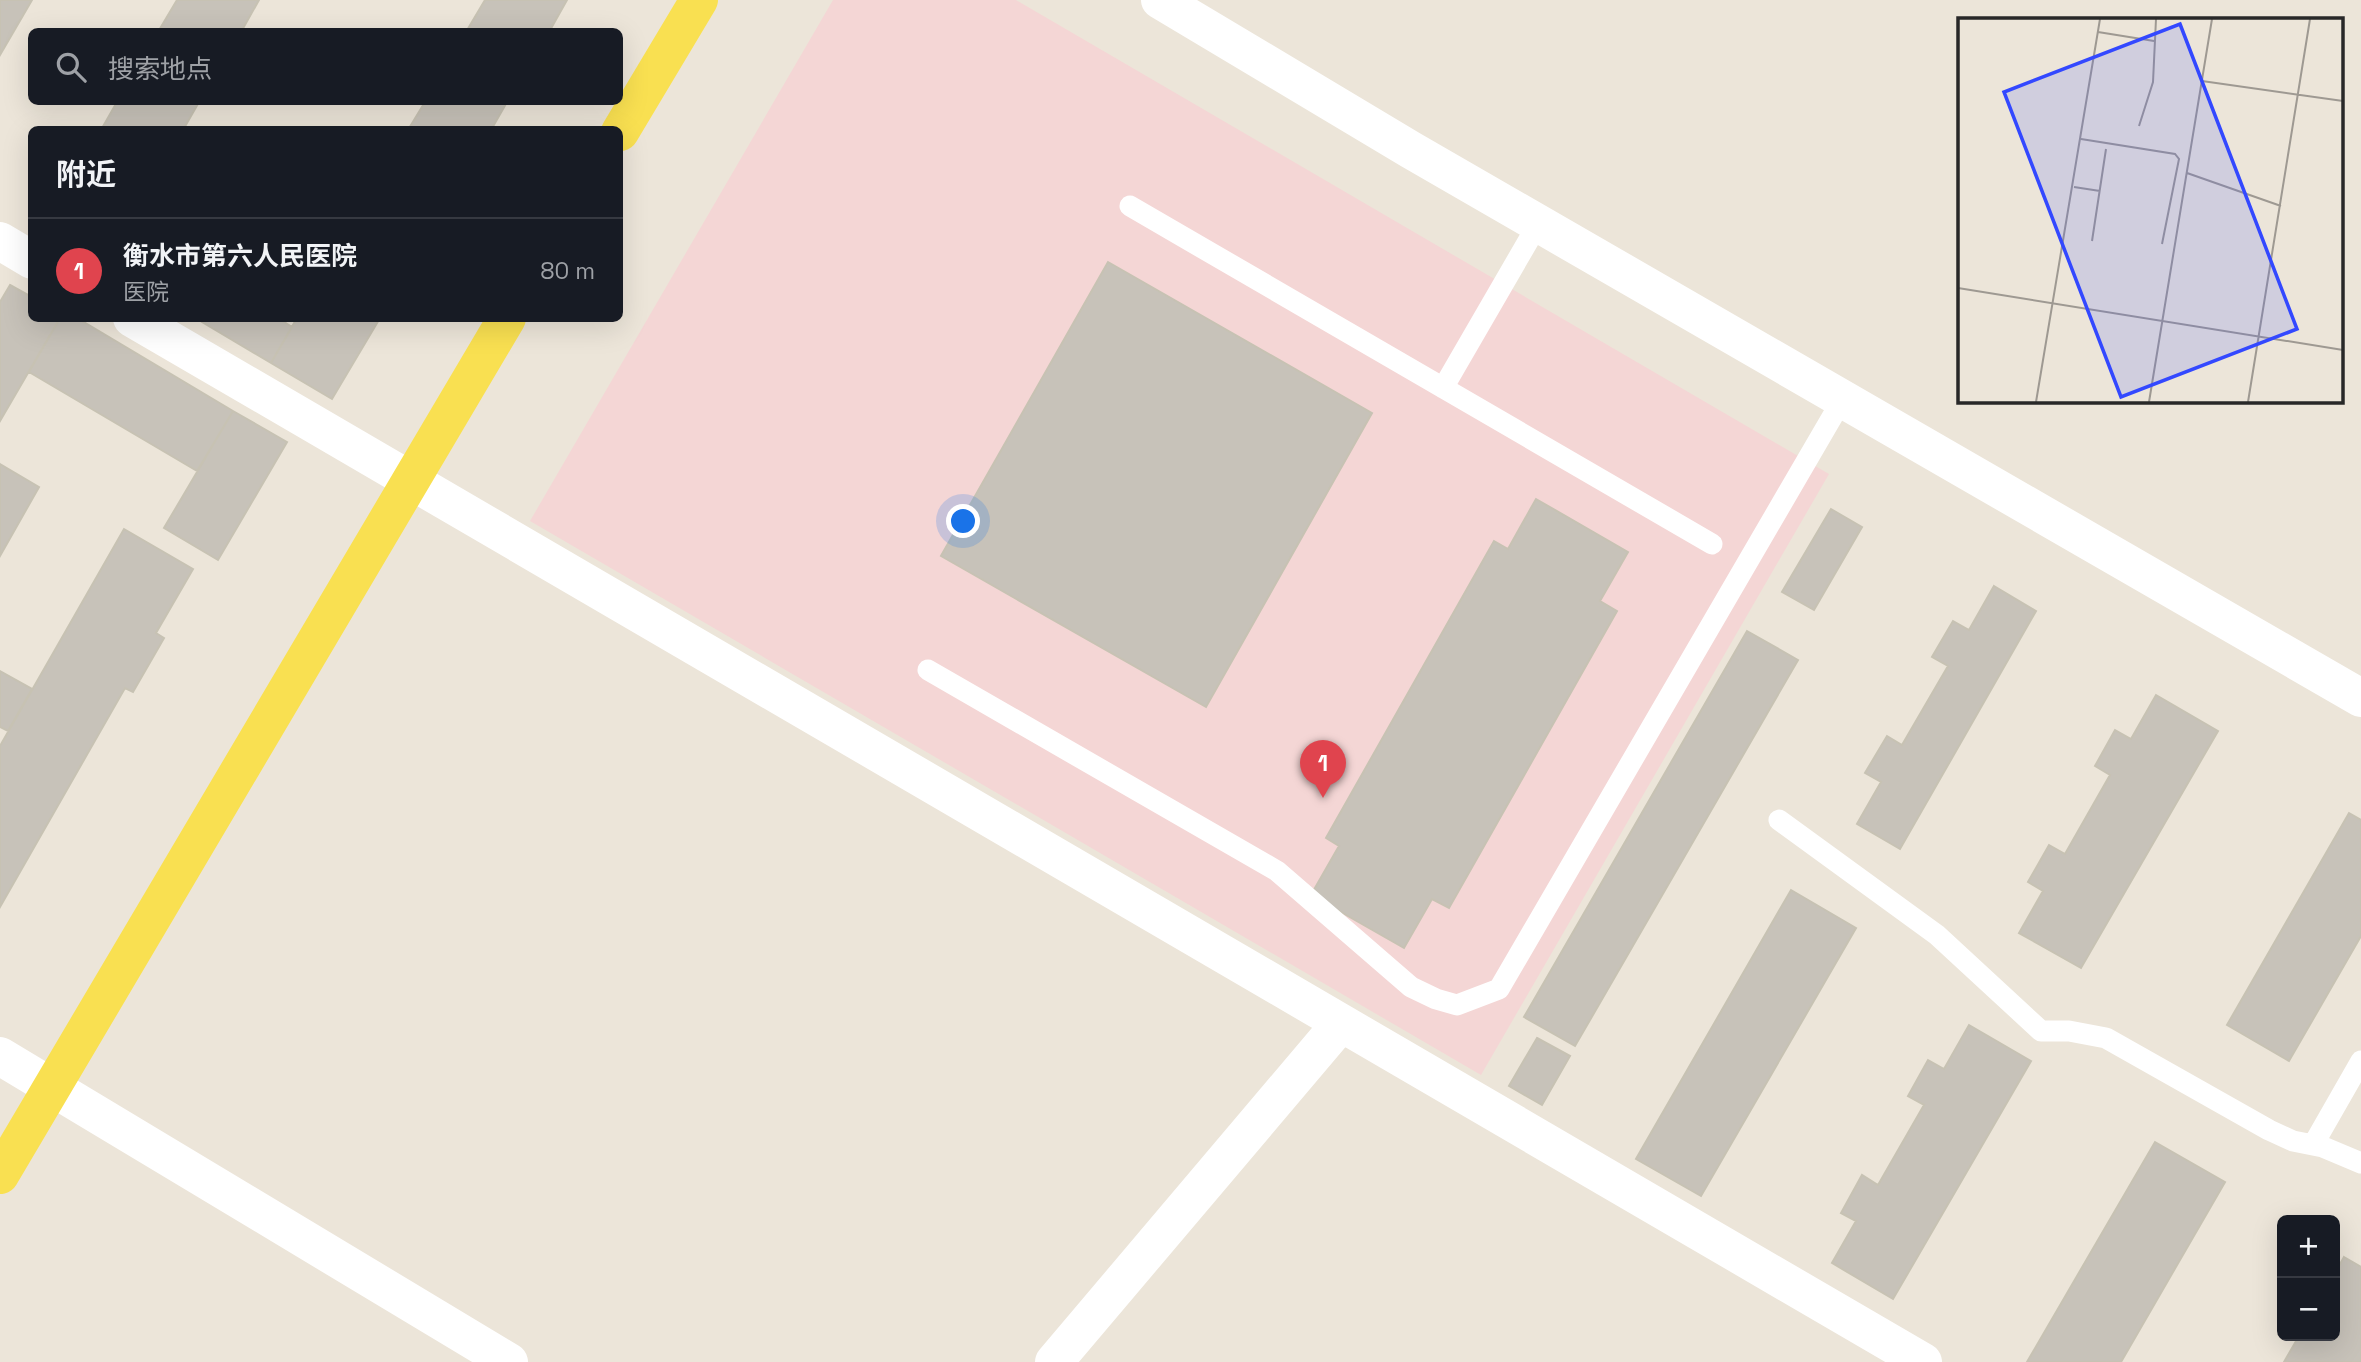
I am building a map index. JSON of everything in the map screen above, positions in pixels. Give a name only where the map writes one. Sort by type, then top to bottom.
[{"type":"main road","points":[[623,127],[699,0]]},
{"type":"main road","points":[[0,1175],[505,322]]},
{"type":"street","points":[[1160,0],[1538,224],[2361,698]]},
{"type":"street","points":[[0,241],[28,258]]},
{"type":"street","points":[[139,322],[1921,1362]]},
{"type":"street","points":[[1054,1362],[1341,1023]]},
{"type":"street","points":[[0,1056],[509,1362]]},
{"type":"lane","points":[[1130,206],[1713,544]]},
{"type":"lane","points":[[1443,387],[1538,224]]},
{"type":"lane","points":[[928,670],[1277,871],[1411,987],[1457,1005],[1499,989],[1842,400]]},
{"type":"lane","points":[[1779,820],[1937,935],[2041,1031],[2070,1031],[2106,1038],[2269,1130],[2293,1141],[2323,1146],[2361,1163]]},
{"type":"lane","points":[[2313,1145],[2361,1061]]},
{"type":"shaded area","points":[[833,0],[1016,0],[1829,474],[1481,1075],[530,521]]},
{"type":"building","points":[[0,0],[32,0],[0,55]]},
{"type":"building","points":[[177,0],[259,0],[243,28],[160,28]]},
{"type":"building","points":[[485,0],[567,0],[551,28],[468,28]]},
{"type":"building","points":[[115,105],[197,105],[185,126],[103,126]]},
{"type":"building","points":[[423,105],[505,105],[493,126],[410,126]]},
{"type":"building","points":[[1108,262],[1372,413],[1206,707],[941,556]]},
{"type":"building","points":[[10,285],[28,295],[28,322],[58,322],[0,421],[0,302]]},
{"type":"building","points":[[58,322],[84,322],[233,411],[197,471],[29,372]]},
{"type":"building","points":[[202,322],[284,322],[292,327],[271,363]]},
{"type":"building","points":[[295,322],[378,322],[332,399],[271,363]]},
{"type":"building","points":[[233,411],[287,442],[218,560],[164,528]]},
{"type":"building","points":[[0,464],[39,487],[0,556]]},
{"type":"building","points":[[1536,499],[1628,552],[1600,601],[1617,611],[1449,908],[1432,899],[1404,948],[1311,895],[1339,846],[1326,838],[1494,541],[1508,549]]},
{"type":"building","points":[[1831,509],[1862,527],[1814,610],[1782,592]]},
{"type":"building","points":[[124,529],[193,569],[156,633],[164,638],[133,692],[125,688],[0,907],[0,746]]},
{"type":"building","points":[[1994,586],[2036,611],[1900,849],[1857,824],[1881,782],[1865,773],[1887,736],[1902,745],[1948,666],[1932,657],[1953,621],[1969,630]]},
{"type":"building","points":[[1747,631],[1798,660],[1575,1046],[1524,1017]]},
{"type":"building","points":[[0,671],[32,689],[8,731],[0,727]]},
{"type":"building","points":[[2156,695],[2218,731],[2081,968],[2019,933],[2043,891],[2028,882],[2049,845],[2065,854],[2110,775],[2095,766],[2115,730],[2131,739]]},
{"type":"building","points":[[2349,813],[2361,820],[2361,936],[2289,1061],[2227,1025]]},
{"type":"building","points":[[1791,890],[1856,928],[1701,1196],[1636,1159]]},
{"type":"building","points":[[1969,1025],[2031,1061],[1893,1299],[1832,1263],[1856,1221],[1841,1213],[1862,1175],[1878,1185],[1924,1105],[1908,1096],[1928,1060],[1944,1069]]},
{"type":"building","points":[[1537,1038],[1570,1056],[1542,1105],[1509,1086]]},
{"type":"building","points":[[2155,1142],[2225,1182],[2121,1362],[2027,1362]]},
{"type":"building","points":[[2344,1257],[2361,1267],[2361,1362],[2284,1362],[2296,1341],[2340,1341],[2340,1264]]},
{"type":"place","name":"衡水市第六人民医院","points":[[1323,798]]}]
